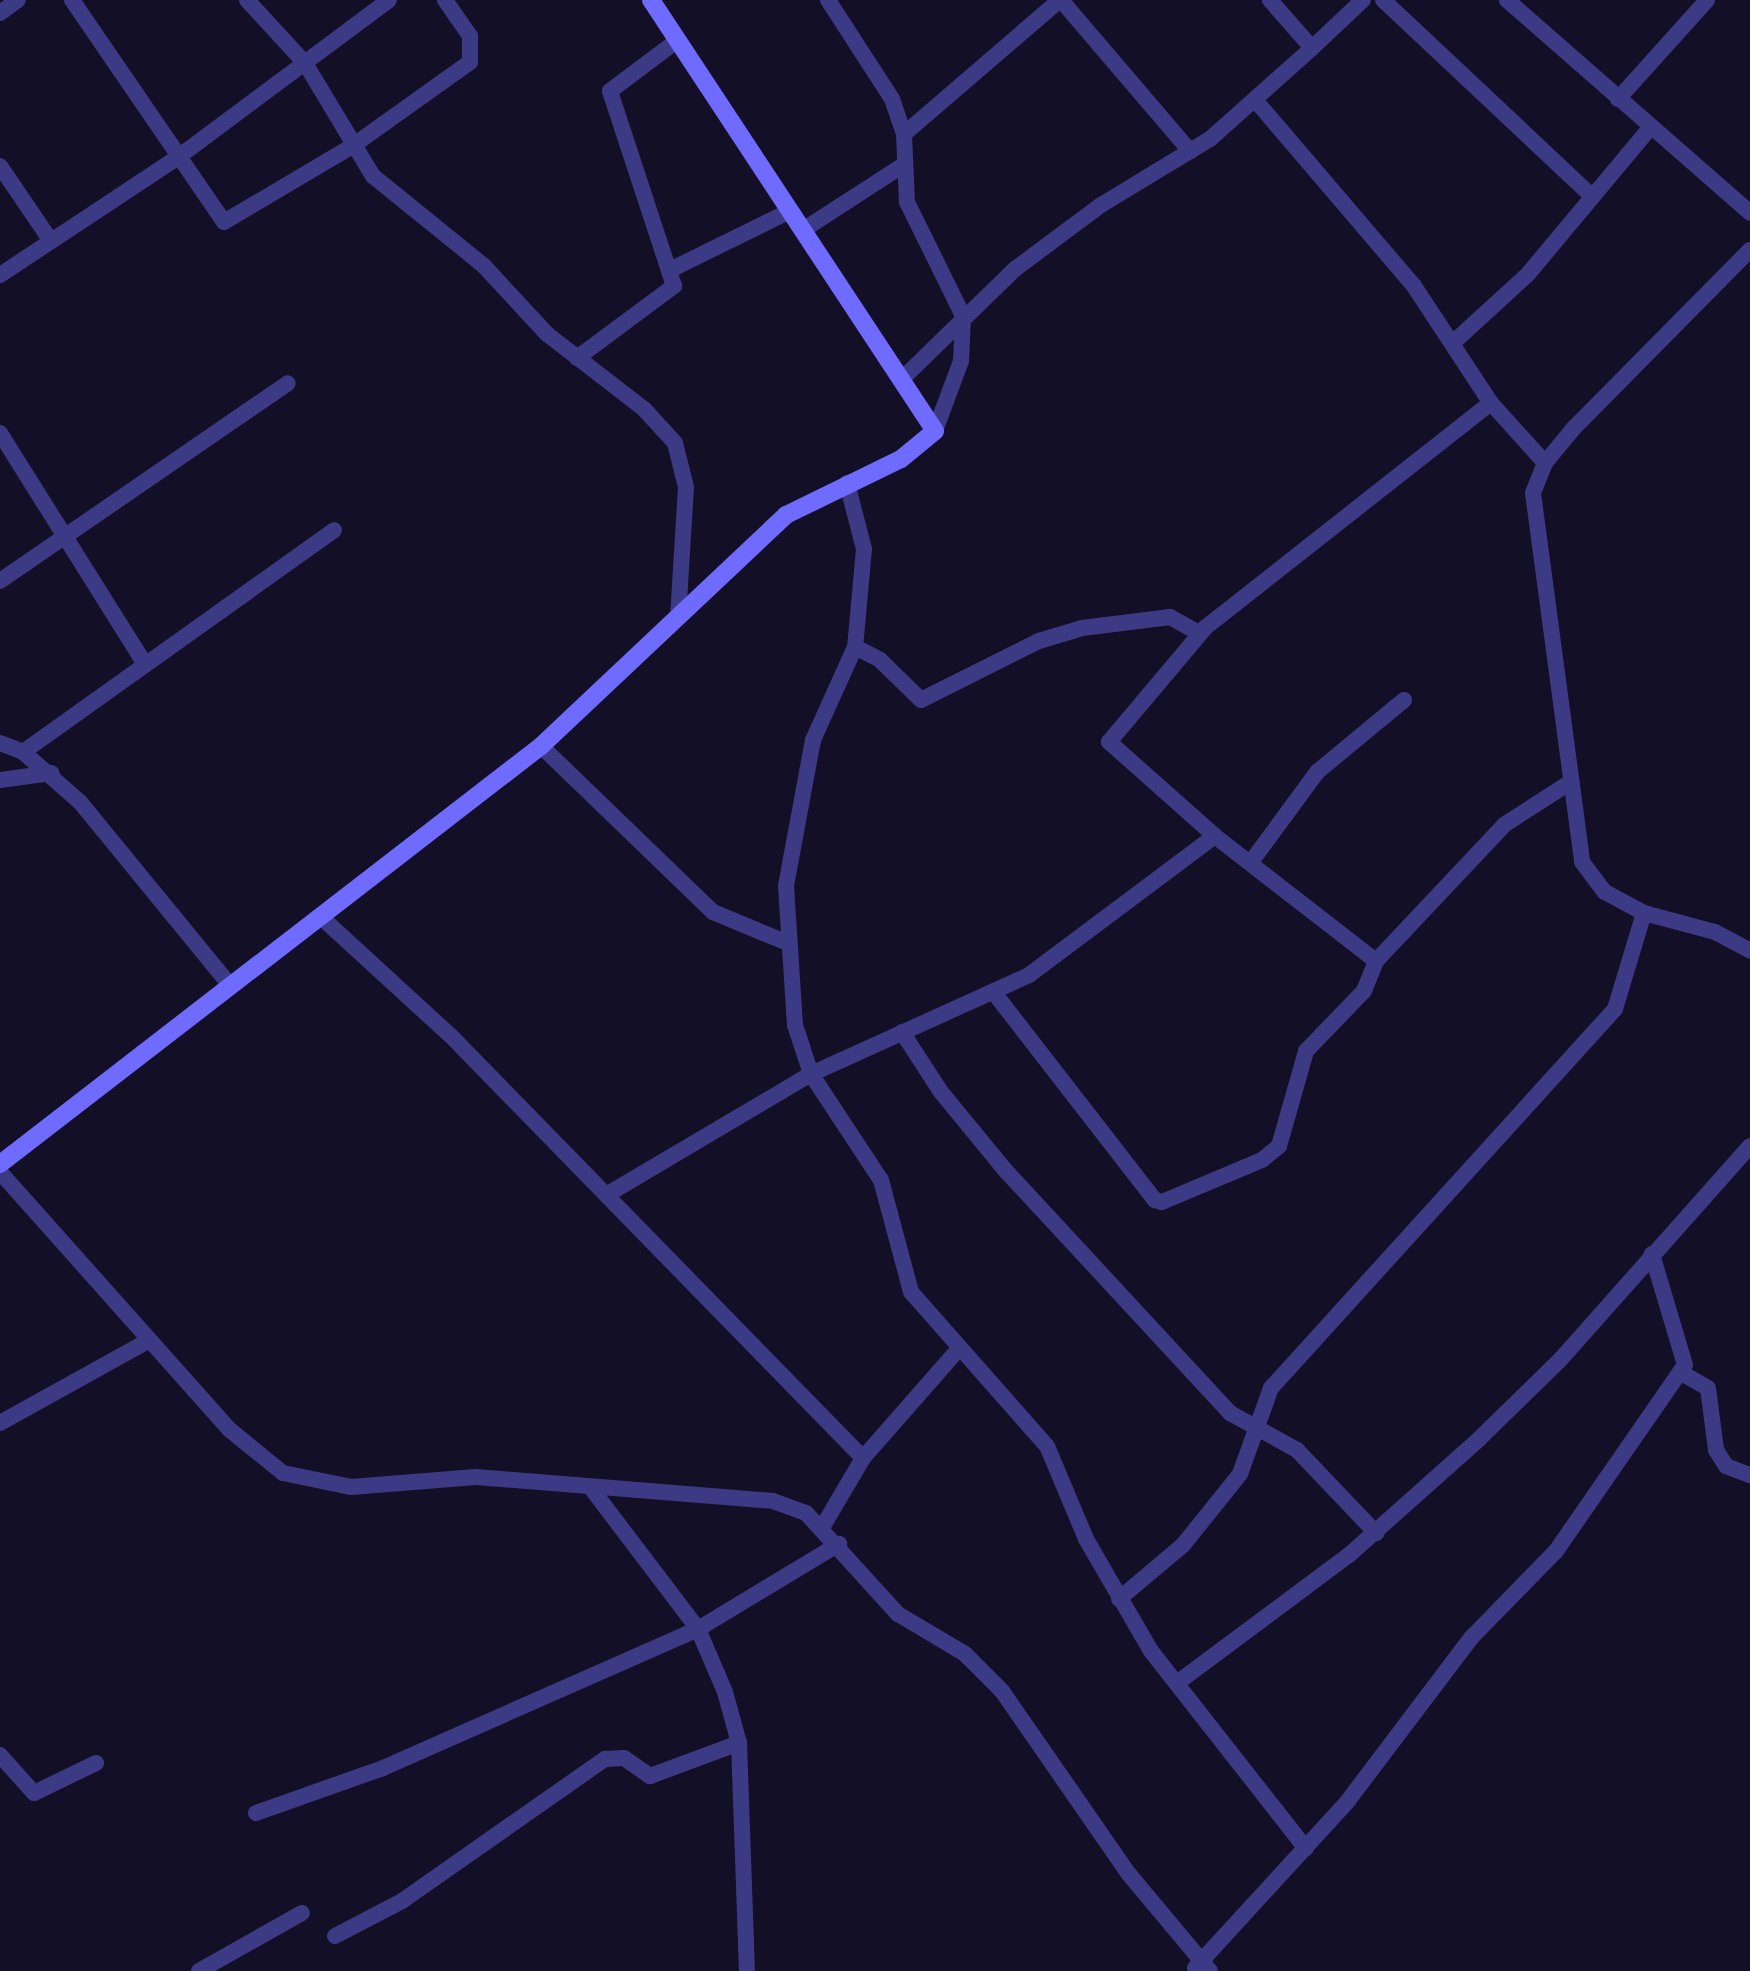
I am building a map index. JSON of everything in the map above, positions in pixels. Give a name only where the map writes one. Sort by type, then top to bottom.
[{"type":"street","points":[[72,0],[177,158],[224,222],[351,147],[470,62],[470,36],[445,0]]},
{"type":"street","points":[[247,0],[305,63],[351,147],[409,210],[484,266],[577,358],[644,409],[675,443],[686,487],[678,617]]},
{"type":"street","points":[[0,275],[177,158],[389,0]]},
{"type":"street","points":[[651,0],[935,431]]},
{"type":"street","points":[[0,1164],[229,984],[321,917],[541,746],[786,515],[901,459],[935,431],[961,361],[963,316],[907,202],[902,166],[904,134],[882,80],[828,0]]},
{"type":"street","points":[[904,134],[1061,0],[1190,151]]},
{"type":"street","points":[[1270,0],[1312,48]]},
{"type":"street","points":[[902,379],[963,316],[1101,205],[1190,151],[1255,101],[1363,0]]},
{"type":"street","points":[[1383,0],[1592,196]]},
{"type":"street","points":[[1507,0],[1750,213]]},
{"type":"street","points":[[1618,99],[1707,0]]},
{"type":"street","points":[[0,13],[15,1]]},
{"type":"street","points":[[577,358],[674,286],[672,269],[610,91],[678,40]]},
{"type":"street","points":[[1255,101],[1456,340],[1491,403],[1545,463]]},
{"type":"street","points":[[1456,340],[1528,274],[1650,128]]},
{"type":"street","points":[[0,166],[51,241]]},
{"type":"street","points":[[803,230],[902,166]]},
{"type":"street","points":[[672,269],[790,211]]},
{"type":"street","points":[[1750,250],[1545,463],[1532,493],[1538,565],[1568,739],[1569,783],[1577,852],[1590,877],[1644,913],[1715,932],[1750,951]]},
{"type":"street","points":[[0,581],[288,383]]},
{"type":"street","points":[[1376,961],[1215,836],[1109,742],[1199,633],[1491,403]]},
{"type":"street","points":[[0,433],[143,662]]},
{"type":"street","points":[[847,483],[864,549],[855,647],[813,740],[788,858],[785,942],[795,1025],[811,1074],[881,1181],[907,1285],[957,1351],[1047,1446],[1119,1599],[1177,1684],[1306,1849]]},
{"type":"street","points":[[23,752],[143,662],[334,530]]},
{"type":"street","points":[[855,647],[880,660],[921,699],[1039,641],[1082,628],[1170,617],[1199,633]]},
{"type":"street","points":[[1251,862],[1317,772],[1404,700]]},
{"type":"street","points":[[0,743],[23,752],[52,773],[229,984]]},
{"type":"street","points":[[541,746],[713,912],[785,942]]},
{"type":"street","points":[[3,781],[52,773]]},
{"type":"street","points":[[995,994],[1154,1200],[1162,1202],[1262,1160],[1279,1146],[1306,1051],[1364,991],[1376,961],[1504,825],[1569,783]]},
{"type":"street","points":[[608,1194],[811,1074],[902,1032],[995,994],[1061,953],[1215,836]]},
{"type":"street","points":[[1119,1599],[1183,1545],[1240,1474],[1271,1388],[1615,1009],[1644,913]]},
{"type":"street","points":[[321,917],[608,1194],[863,1458]]},
{"type":"street","points":[[902,1032],[941,1092],[1038,1207],[1230,1413],[1297,1450],[1376,1533]]},
{"type":"street","points":[[1177,1684],[1376,1533],[1560,1360],[1750,1146]]},
{"type":"street","points":[[0,1172],[230,1430],[283,1473],[351,1487],[453,1475],[591,1489],[773,1500],[823,1526],[898,1614],[965,1654],[1002,1691],[1128,1872],[1201,1968],[1306,1849],[1472,1637],[1556,1551],[1680,1372],[1685,1352],[1657,1288],[1652,1254]]},
{"type":"street","points":[[0,1423],[150,1340]]},
{"type":"street","points":[[823,1526],[863,1458],[957,1351]]},
{"type":"street","points":[[1680,1372],[1708,1388],[1716,1450],[1726,1466],[1750,1475]]},
{"type":"street","points":[[591,1489],[698,1629],[739,1743],[747,1971]]},
{"type":"street","points":[[256,1813],[383,1768],[698,1629],[839,1544]]},
{"type":"street","points":[[335,1936],[402,1901],[605,1759],[624,1758],[650,1776],[739,1743]]},
{"type":"street","points":[[0,1755],[34,1793],[96,1763]]},
{"type":"street","points":[[199,1971],[302,1913]]}]
